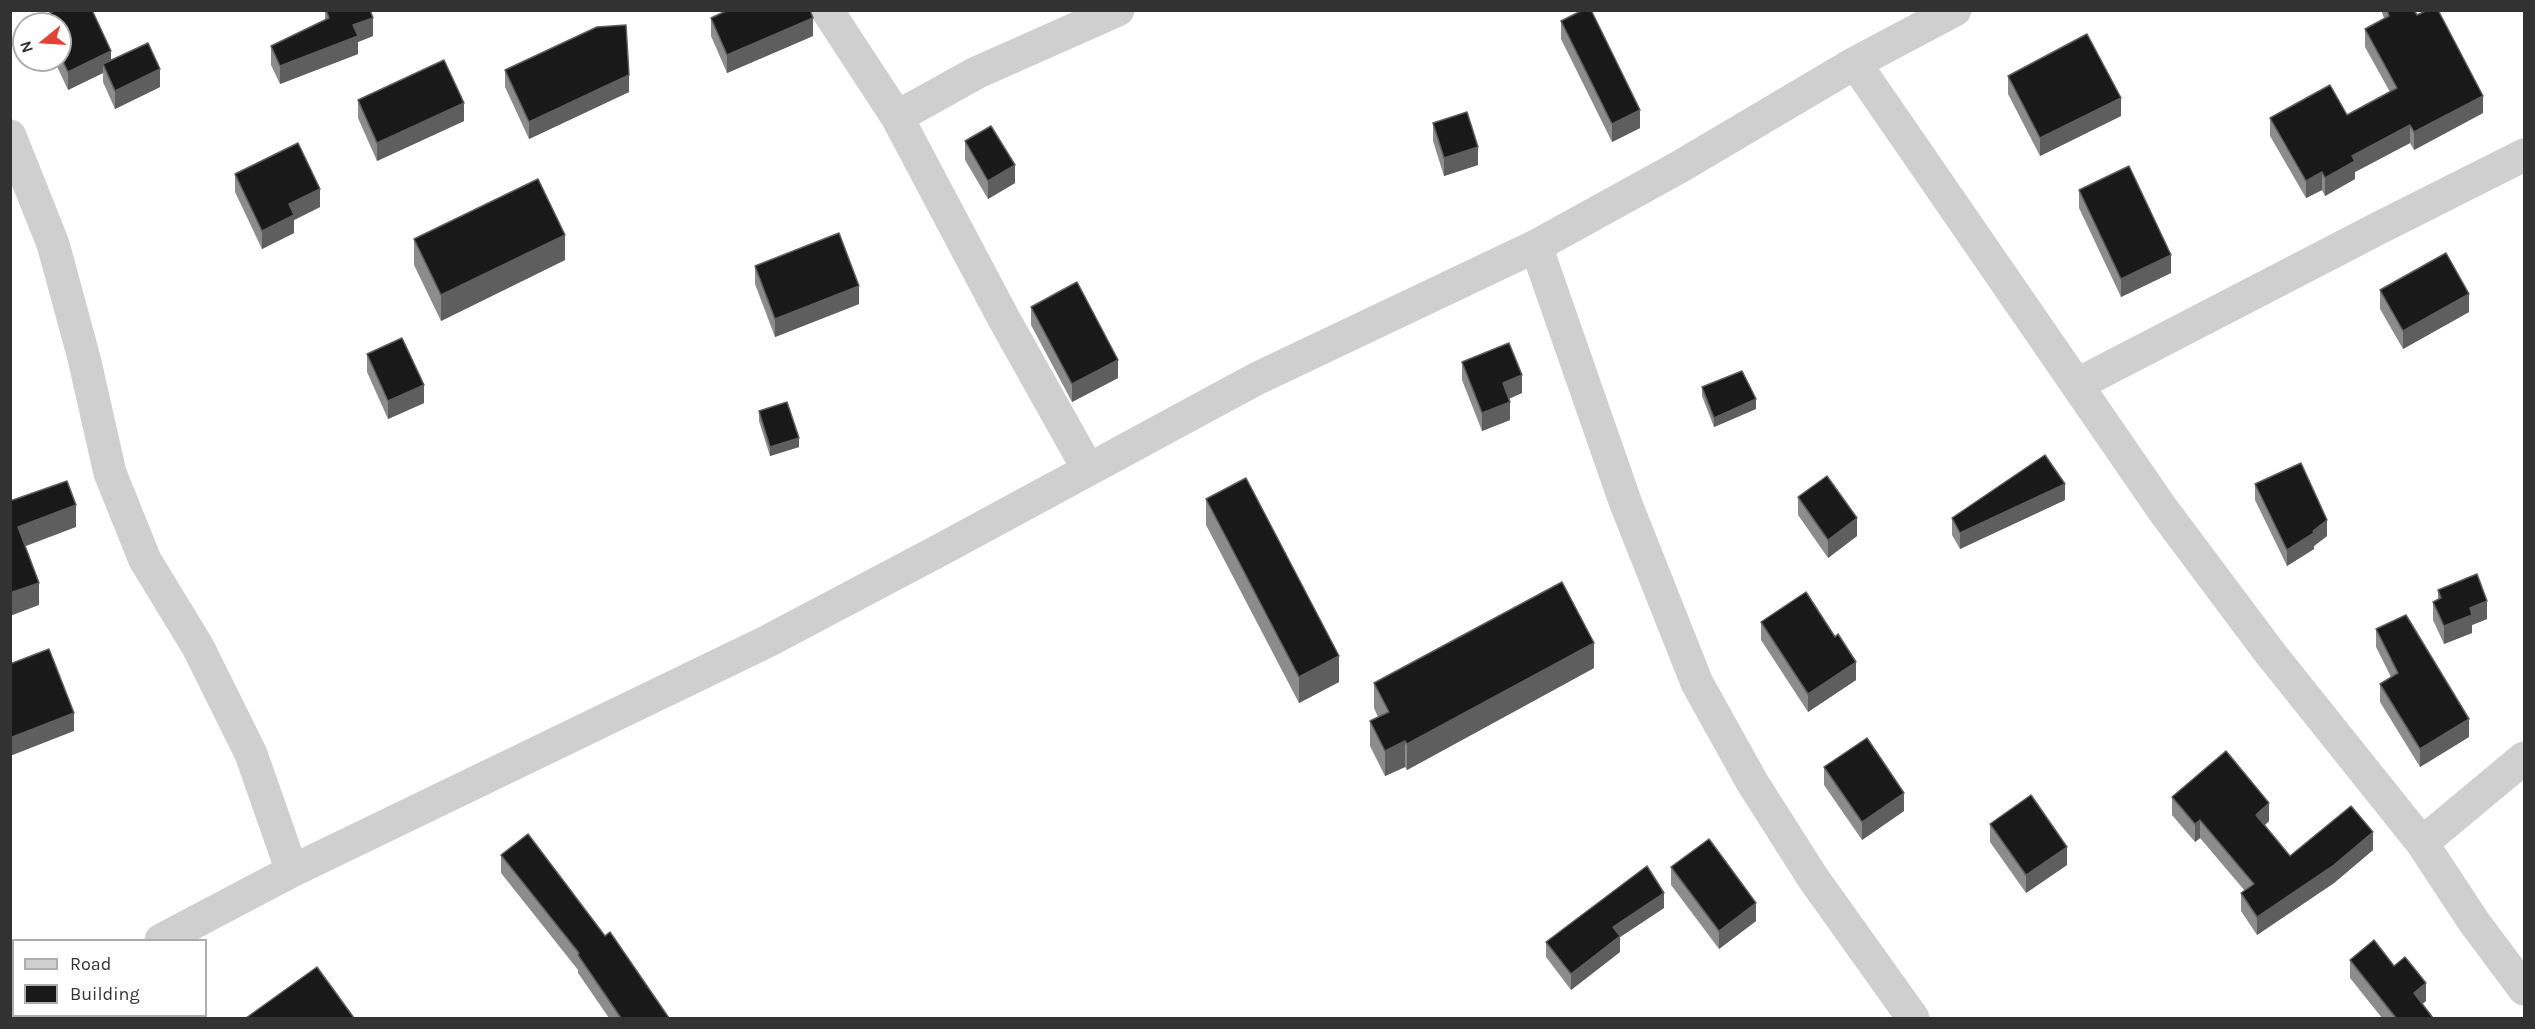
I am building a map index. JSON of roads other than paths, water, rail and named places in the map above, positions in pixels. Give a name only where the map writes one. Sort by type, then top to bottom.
[{"type":"street","points":[[827,10],[897,117],[1004,320],[1088,469]]},
{"type":"street","points":[[897,117],[976,73],[1118,10]]},
{"type":"street","points":[[163,939],[292,871],[766,642],[1256,379],[1536,246],[1681,166],[1855,63],[1955,10]]},
{"type":"street","points":[[1855,63],[2163,510],[2270,653],[2422,843],[2474,922],[2524,990]]},
{"type":"street","points":[[10,136],[53,244],[84,358],[110,473],[146,560],[198,646],[251,754],[292,871]]},
{"type":"street","points":[[2078,384],[2524,155]]},
{"type":"street","points":[[1536,246],[1626,504],[1697,683],[1752,782],[1813,878],[1913,1018]]},
{"type":"street","points":[[2422,843],[2524,758]]}]
